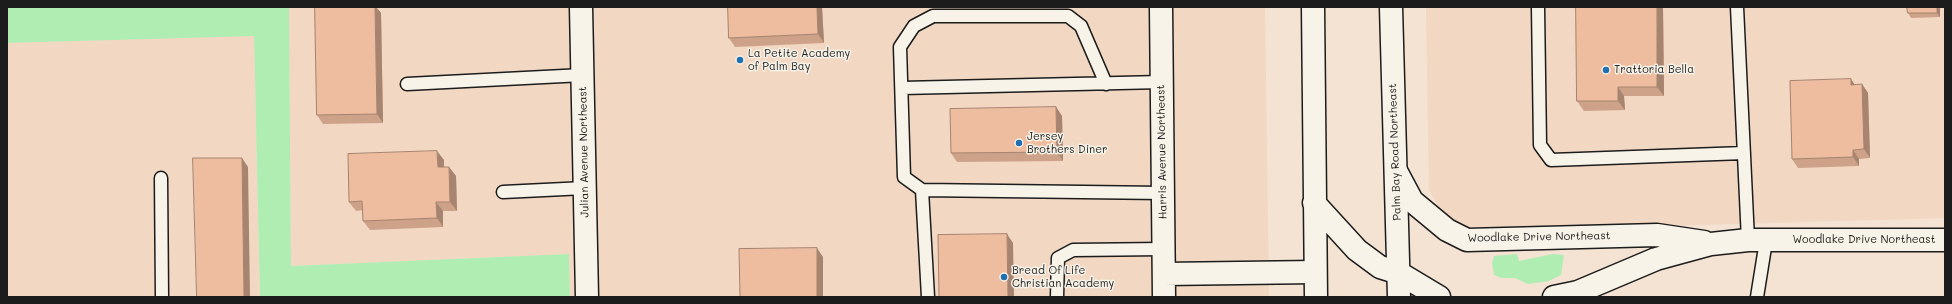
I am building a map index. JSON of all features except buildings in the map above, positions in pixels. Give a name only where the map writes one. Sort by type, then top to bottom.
[{"type":"street","name":"Julian Avenue Northeast","points":[[581,7],[587,297]]},
{"type":"street","name":"Harris Avenue Northeast","points":[[1161,7],[1164,297]]},
{"type":"street","points":[[1313,7],[1316,297]]},
{"type":"street","name":"Palm Bay Road Northeast","points":[[1390,7],[1399,297]]},
{"type":"street","name":"Woodlake Drive Northeast","points":[[1396,171],[1412,201],[1447,230],[1467,240],[1657,235],[1711,244]]},
{"type":"street","points":[[1314,203],[1356,250],[1380,267],[1399,273],[1439,297]]},
{"type":"street","name":"Woodlake Drive Northeast","points":[[1554,297],[1578,292],[1656,259],[1711,244],[1757,241],[1945,240]]},
{"type":"street","points":[[1164,274],[1315,272]]},
{"type":"lane","points":[[1538,7],[1540,145],[1551,160],[1744,153]]},
{"type":"lane","points":[[1737,7],[1744,153],[1757,241],[1757,297]]},
{"type":"lane","points":[[1106,84],[1081,26],[1068,16],[933,16],[914,26],[900,47],[904,178],[922,190],[1163,193]]},
{"type":"lane","points":[[408,84],[583,75]]},
{"type":"lane","points":[[902,88],[1162,82]]},
{"type":"lane","points":[[161,178],[162,297]]},
{"type":"lane","points":[[503,192],[585,188]]},
{"type":"lane","points":[[922,190],[928,297]]},
{"type":"lane","points":[[1057,297],[1058,258],[1073,250],[1163,249]]},
{"type":"shaded area","points":[[289,7],[1265,7],[1269,297],[570,297],[569,254],[291,266]]},
{"type":"shaded area","points":[[1426,7],[1945,7],[1945,218],[1490,231],[1463,226],[1443,215],[1429,190]]},
{"type":"shaded area","points":[[254,35],[260,297],[7,297],[7,43]]},
{"type":"green space","points":[[7,7],[289,7],[291,266],[569,254],[570,297],[260,297],[254,36],[7,43]]},
{"type":"green space","points":[[1517,254],[1519,261],[1553,254],[1564,255],[1561,275],[1549,281],[1528,284],[1515,278],[1502,278],[1494,275],[1492,263],[1494,256]]},
{"type":"place","name":"La Petite Academy of Palm Bay","points":[[740,60]]},
{"type":"place","name":"Trattoria Bella","points":[[1606,70]]},
{"type":"place","name":"Jersey Brothers Diner","points":[[1019,143]]},
{"type":"place","name":"Bread Of Life Christian Academy","points":[[1004,277]]}]
